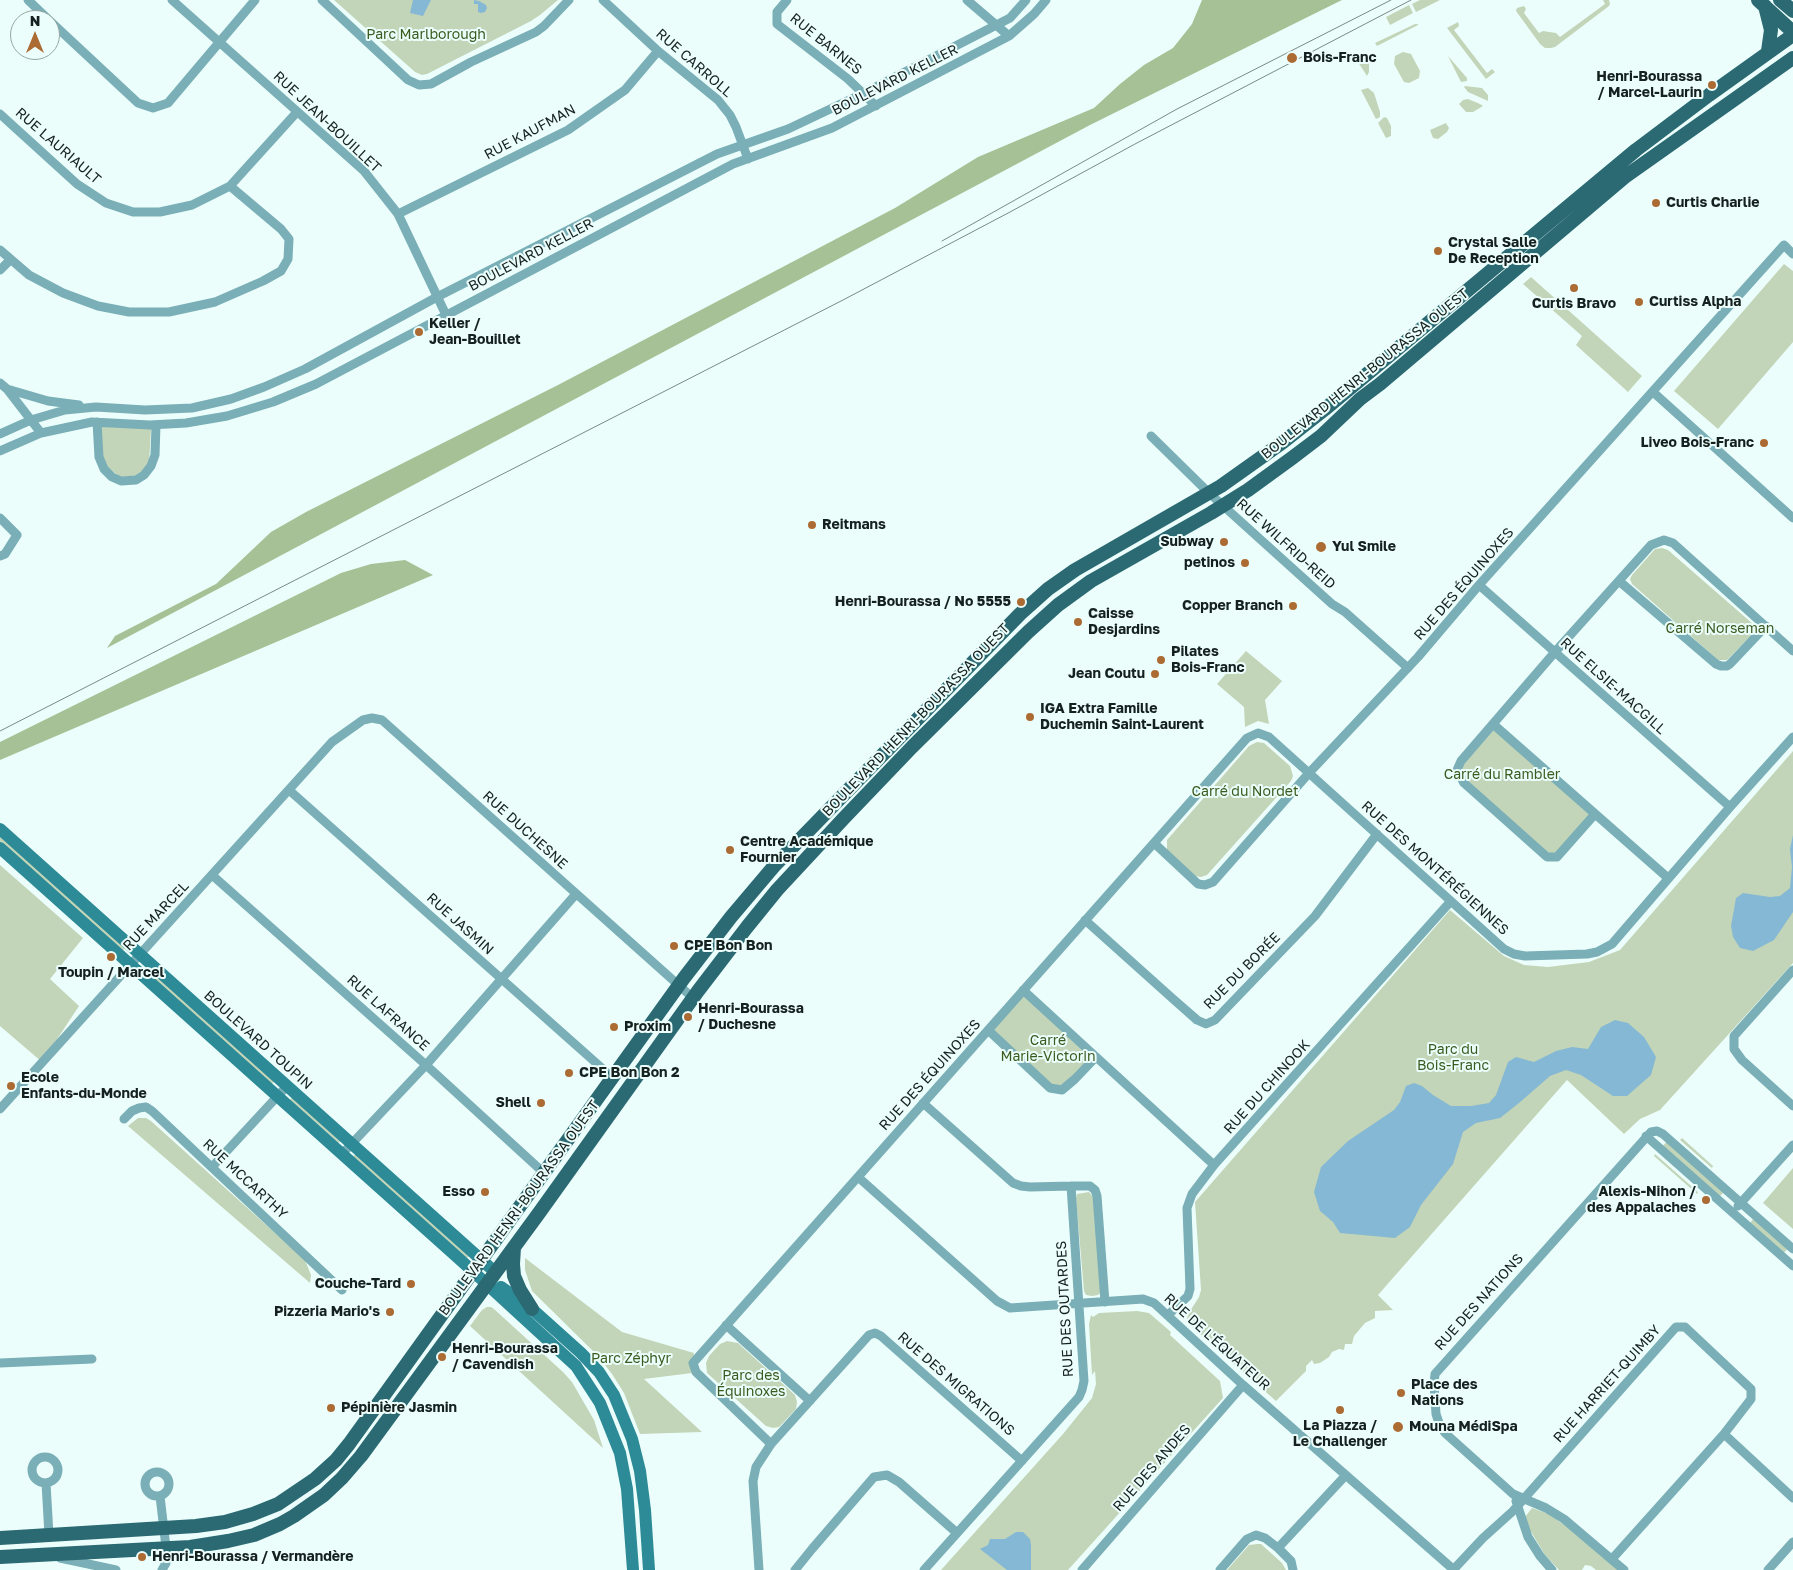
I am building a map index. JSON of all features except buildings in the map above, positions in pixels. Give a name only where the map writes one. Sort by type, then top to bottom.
[{"type":"main road","points":[[1785,2],[1793,11]]},
{"type":"main road","points":[[1762,3],[1793,33]]},
{"type":"main road","points":[[1762,3],[1771,30],[1768,51]]},
{"type":"main road","name":"BOULEVARD HENRI-BOURASSA OUEST","points":[[0,1538],[216,1524],[253,1514],[286,1499],[315,1479],[328,1468],[349,1444],[679,985],[731,917],[776,865],[1027,607],[1084,564],[1209,493],[1262,458],[1315,418],[1611,171],[1669,125],[1793,33]]},
{"type":"main road","name":"BOULEVARD HENRI-BOURASSA OUEST","points":[[0,1557],[166,1548],[220,1543],[254,1535],[288,1520],[324,1495],[361,1456],[693,998],[747,927],[810,854],[912,747],[1040,620],[1068,597],[1098,577],[1223,505],[1263,479],[1321,436],[1360,399],[1626,176],[1793,58]]},
{"type":"main road","points":[[1774,72],[1793,68]]},
{"type":"main road","points":[[514,1247],[514,1276],[532,1309]]},
{"type":"street","points":[[28,0],[39,10]]},
{"type":"street","name":"RUE JEAN-BOUILLET","points":[[172,0],[364,171],[398,214],[446,315]]},
{"type":"street","points":[[60,29],[138,103],[152,108],[168,103],[255,0]]},
{"type":"street","points":[[322,0],[408,80],[419,85],[431,84],[470,62],[536,32],[569,0]]},
{"type":"street","name":"RUE CARROLL","points":[[603,0],[658,51],[718,100],[730,115],[748,159]]},
{"type":"street","name":"RUE BARNES","points":[[787,0],[776,12],[778,24],[864,93],[876,106]]},
{"type":"street","points":[[967,0],[1009,36]]},
{"type":"street","name":"BOULEVARD KELLER","points":[[0,434],[31,420],[65,410],[95,408],[144,410],[192,408],[231,399],[304,369],[437,297],[717,154],[788,129],[864,93],[1010,18],[1026,0]]},
{"type":"street","name":"BOULEVARD KELLER","points":[[0,451],[41,433],[92,422],[156,425],[186,423],[227,416],[273,402],[316,384],[724,168],[832,128],[876,106],[1009,36],[1034,14],[1046,0]]},
{"type":"street","name":"RUE KAUFMAN","points":[[398,214],[568,130],[624,90],[658,51]]},
{"type":"street","name":"RUE LAURIAULT","points":[[0,114],[78,184],[106,203],[134,212],[160,212],[192,205],[230,186],[297,112]]},
{"type":"street","points":[[0,250],[29,275],[63,294],[98,306],[129,312],[169,312],[216,302],[281,271],[288,259],[289,239],[281,229],[230,186]]},
{"type":"street","name":"RUE DES ÉQUINOXES","points":[[1154,843],[1198,884],[1205,885],[1213,882],[1309,773],[1408,668],[1479,585],[1784,246],[1793,254]]},
{"type":"street","points":[[0,270],[10,260]]},
{"type":"street","points":[[3,386],[48,401],[95,408]]},
{"type":"street","points":[[3,386],[41,433]]},
{"type":"street","points":[[1654,392],[1793,518]]},
{"type":"street","points":[[97,422],[99,457],[104,469],[112,477],[121,481],[136,480],[144,475],[151,466],[155,455],[156,425]]},
{"type":"street","name":"RUE WILFRID-REID","points":[[1150,436],[1209,493],[1332,604],[1345,612],[1408,668]]},
{"type":"street","points":[[0,518],[17,535],[6,554],[0,556]]},
{"type":"street","points":[[1594,814],[1557,857],[1548,857],[1464,783],[1457,770],[1461,761],[1651,545],[1664,540],[1673,543],[1793,651]]},
{"type":"street","points":[[1619,581],[1716,664],[1721,666],[1730,664],[1766,626]]},
{"type":"street","name":"RUE ELSIE-MACGILL","points":[[1479,585],[1730,807]]},
{"type":"street","name":"RUE DUCHESNE","points":[[332,742],[363,720],[372,718],[382,720],[693,998]]},
{"type":"street","points":[[1493,724],[1668,878]]},
{"type":"street","name":"RUE DES ÉQUINOXES","points":[[771,1444],[696,1372],[693,1363],[1247,738],[1258,734]]},
{"type":"street","name":"RUE DES MONTÉRÉGIENNES","points":[[1258,734],[1268,737],[1504,949],[1514,954],[1526,956],[1587,954],[1598,952],[1612,944],[1793,737]]},
{"type":"street","name":"RUE MARCEL","points":[[0,1109],[332,742]]},
{"type":"street","name":"RUE JASMIN","points":[[289,790],[613,1078]]},
{"type":"street","name":"BOULEVARD TOUPIN","points":[[0,829],[351,1144],[477,1266]]},
{"type":"street","name":"RUE DU BORÉE","points":[[1085,920],[1185,1009],[1206,1024],[1215,1020],[1315,916],[1377,834]]},
{"type":"street","name":"BOULEVARD TOUPIN","points":[[0,848],[342,1154],[491,1278]]},
{"type":"street","name":"RUE LAFRANCE","points":[[212,875],[426,1065],[544,1173]]},
{"type":"street","points":[[342,1154],[426,1065],[576,894]]},
{"type":"street","name":"RUE DU CHINOOK","points":[[1168,1315],[1188,1296],[1190,1289],[1187,1208],[1189,1200],[1214,1165],[1451,901]]},
{"type":"street","points":[[1793,970],[1734,1036],[1734,1049],[1742,1060],[1793,1106]]},
{"type":"street","points":[[1024,990],[1214,1165]]},
{"type":"street","points":[[988,1030],[1050,1088],[1062,1090],[1096,1057]]},
{"type":"street","points":[[212,1167],[287,1086]]},
{"type":"street","points":[[923,1102],[1013,1182],[1021,1186],[1030,1187],[1090,1186],[1095,1190],[1105,1302]]},
{"type":"street","name":"RUE MCCARTHY","points":[[124,1119],[132,1111],[146,1107],[342,1290]]},
{"type":"street","points":[[1793,1249],[1660,1132],[1654,1131],[1646,1136],[1793,1266]]},
{"type":"street","name":"RUE DES NATIONS","points":[[1513,1494],[1441,1428],[1436,1414],[1435,1374],[1646,1136]]},
{"type":"street","points":[[1732,1212],[1793,1145]]},
{"type":"street","name":"RUE DE L'ÉQUATEUR","points":[[858,1178],[997,1301],[1010,1308],[1143,1299],[1154,1303],[1243,1385],[1453,1570]]},
{"type":"street","name":"RUE DES OUTARDES","points":[[924,1570],[1079,1397],[1082,1390],[1084,1381],[1071,1186]]},
{"type":"street","points":[[491,1278],[532,1309],[593,1366],[607,1383],[632,1439],[641,1479],[646,1515],[649,1570]]},
{"type":"street","points":[[491,1278],[586,1378],[600,1403],[614,1437],[624,1472],[629,1504],[633,1570]]},
{"type":"street","points":[[726,1325],[810,1401]]},
{"type":"street","name":"RUE HARRIET-QUIMBY","points":[[1453,1570],[1517,1506],[1676,1327],[1685,1327],[1751,1389],[1751,1399],[1724,1434],[1612,1559]]},
{"type":"street","name":"RUE DES MIGRATIONS","points":[[759,1570],[754,1473],[771,1444],[869,1335],[875,1333],[888,1342],[1022,1461]]},
{"type":"street","points":[[0,1363],[92,1359]]},
{"type":"street","name":"RUE DES ANDES","points":[[1082,1570],[1243,1385]]},
{"type":"street","points":[[1724,1434],[1793,1498]]},
{"type":"street","points":[[795,1570],[874,1478],[886,1475],[899,1482],[957,1533]]},
{"type":"street","points":[[1278,1548],[1346,1475]]},
{"type":"street","points":[[46,1483],[49,1535]]},
{"type":"street","points":[[1513,1494],[1546,1508],[1564,1519],[1624,1570]]},
{"type":"street","points":[[1513,1494],[1528,1537],[1552,1570]]},
{"type":"street","points":[[160,1496],[167,1560],[162,1570]]},
{"type":"street","points":[[1220,1570],[1251,1536],[1256,1535],[1265,1538],[1278,1548],[1291,1561],[1293,1570]]},
{"type":"street","points":[[1768,1570],[1793,1542]]},
{"type":"street","name":"BOULEVARD HENRI-BOURASSA OUEST","points":[[45,1554],[116,1570]]},
{"type":"green space","name":"Parc Marlborough","points":[[334,0],[558,0],[531,21],[422,75],[415,72]]},
{"type":"green space","points":[[1202,0],[1342,0],[1090,125],[107,648],[115,636],[216,584],[271,532],[306,512],[558,385],[895,208],[978,157],[1094,108],[1144,65],[1173,48],[1192,24]]},
{"type":"green space","points":[[1420,0],[1440,0],[1416,12],[1412,4]]},
{"type":"green space","points":[[1603,0],[1609,0],[1609,6],[1555,47],[1551,48],[1545,48],[1540,44],[1516,11],[1517,8],[1524,6],[1526,9],[1524,13],[1539,33],[1543,31],[1556,33],[1560,37],[1605,4]]},
{"type":"green space","points":[[1409,5],[1413,13],[1390,25],[1386,17]]},
{"type":"green space","points":[[1458,22],[1459,26],[1454,30],[1487,73],[1492,69],[1495,72],[1486,79],[1447,28]]},
{"type":"green space","points":[[1415,24],[1418,25],[1377,46],[1375,43]]},
{"type":"green space","points":[[1403,52],[1411,54],[1420,71],[1419,78],[1409,83],[1404,82],[1394,64],[1395,56]]},
{"type":"green space","points":[[1364,56],[1367,57],[1369,63],[1367,76],[1358,62]]},
{"type":"green space","points":[[1448,56],[1467,78],[1467,81],[1461,82]]},
{"type":"green space","points":[[1465,86],[1482,88],[1488,95],[1488,101],[1468,92]]},
{"type":"green space","points":[[1368,88],[1374,93],[1380,112],[1380,117],[1376,119],[1361,90]]},
{"type":"green space","points":[[1468,99],[1483,106],[1473,112],[1466,112],[1459,104],[1463,100]]},
{"type":"green space","points":[[1384,117],[1387,118],[1391,126],[1391,136],[1386,138],[1378,123]]},
{"type":"green space","points":[[1446,123],[1449,128],[1447,132],[1438,139],[1433,138],[1430,130]]},
{"type":"green space","points":[[1784,264],[1793,271],[1793,342],[1718,429],[1674,391]]},
{"type":"green space","points":[[1531,277],[1642,376],[1628,392],[1576,345],[1582,336],[1523,284]]},
{"type":"green space","points":[[101,425],[151,429],[149,464],[144,470],[134,476],[120,477],[106,466],[102,454]]},
{"type":"green space","name":"Carré Norseman","points":[[1662,548],[1668,550],[1753,624],[1753,634],[1727,660],[1718,660],[1632,584],[1630,579],[1632,575],[1655,549]]},
{"type":"green space","points":[[405,560],[433,575],[0,760],[0,742],[341,573],[371,564]]},
{"type":"green space","points":[[1246,651],[1282,681],[1265,700],[1269,724],[1258,721],[1245,727],[1244,707],[1217,684]]},
{"type":"green space","name":"Carré du Rambler","points":[[1493,724],[1595,814],[1557,857],[1547,857],[1457,771]]},
{"type":"green space","name":"Carré du Nordet","points":[[1257,742],[1264,743],[1290,766],[1293,776],[1291,781],[1207,875],[1195,876],[1167,851],[1167,840],[1249,746]]},
{"type":"green space","name":"Parc du Bois-Franc","points":[[1793,751],[1793,963],[1660,1110],[1640,1119],[1624,1134],[1567,1080],[1378,1295],[1393,1310],[1375,1311],[1375,1318],[1365,1323],[1354,1336],[1352,1344],[1345,1344],[1344,1350],[1339,1349],[1332,1352],[1329,1357],[1320,1363],[1314,1364],[1312,1360],[1306,1366],[1306,1371],[1276,1401],[1189,1324],[1187,1318],[1201,1290],[1195,1202],[1450,910],[1504,956],[1524,965],[1548,967],[1589,962],[1620,950]]},
{"type":"green space","points":[[0,833],[126,947],[121,952],[0,844]]},
{"type":"green space","points":[[0,865],[83,938],[50,979],[79,1006],[42,1062],[0,1026]]},
{"type":"green space","points":[[150,968],[274,1081],[273,1083],[271,1084],[145,973]]},
{"type":"green space","name":"Carré Marie-Victorin","points":[[1023,990],[1096,1057],[1062,1090],[1050,1088],[988,1030]]},
{"type":"green space","points":[[292,1097],[340,1141],[339,1143],[290,1100]]},
{"type":"green space","points":[[138,1118],[146,1118],[151,1121],[305,1260],[311,1275],[310,1283],[128,1126]]},
{"type":"green space","points":[[1682,1138],[1713,1166],[1712,1168],[1680,1140]]},
{"type":"green space","points":[[1667,1141],[1724,1192],[1719,1197],[1662,1147]]},
{"type":"green space","points":[[1655,1154],[1698,1192],[1697,1194],[1654,1156]]},
{"type":"green space","points":[[354,1155],[364,1159],[450,1236],[469,1257],[465,1258],[449,1246],[356,1162],[353,1158]]},
{"type":"green space","points":[[1793,1168],[1793,1229],[1763,1203]]},
{"type":"green space","points":[[1089,1192],[1093,1197],[1101,1292],[1098,1295],[1092,1296],[1086,1295],[1084,1291],[1076,1198],[1077,1194]]},
{"type":"green space","points":[[1754,1218],[1788,1248],[1783,1254],[1749,1224]]},
{"type":"green space","name":"Parc Zéphyr","points":[[525,1258],[622,1332],[694,1353],[692,1373],[644,1379],[702,1432],[640,1434],[624,1393],[612,1374],[598,1356],[532,1291],[525,1270]]},
{"type":"green space","points":[[487,1307],[494,1309],[572,1382],[594,1420],[603,1448],[470,1326],[482,1310]]},
{"type":"green space","points":[[1137,1311],[1149,1313],[1220,1381],[1223,1398],[1068,1570],[941,1570],[1063,1434],[1092,1398],[1096,1384],[1095,1371],[1092,1375],[1089,1324],[1091,1315],[1093,1317],[1099,1313]]},
{"type":"green space","name":"Parc des Équinoxes","points":[[727,1341],[738,1343],[795,1395],[796,1409],[779,1427],[766,1426],[707,1373],[706,1363],[709,1356],[720,1344]]},
{"type":"green space","points":[[1532,1508],[1549,1514],[1618,1570],[1596,1570],[1591,1566],[1585,1565],[1582,1570],[1559,1570],[1545,1555],[1530,1530],[1525,1517]]},
{"type":"green space","points":[[1261,1544],[1282,1563],[1286,1570],[1227,1570],[1249,1545]]},
{"type":"water","points":[[413,0],[431,0],[423,16],[410,13]]},
{"type":"water","points":[[474,0],[486,5],[485,12],[478,12],[478,4],[474,4]]},
{"type":"water","points":[[1793,835],[1793,912],[1774,940],[1753,951],[1740,948],[1733,937],[1731,926],[1736,898],[1743,893],[1770,897],[1780,896],[1790,888],[1792,867],[1790,849]]},
{"type":"water","points":[[1615,1020],[1628,1023],[1644,1037],[1656,1057],[1651,1075],[1627,1096],[1613,1096],[1581,1075],[1566,1070],[1550,1076],[1500,1118],[1476,1123],[1463,1132],[1453,1164],[1421,1205],[1410,1227],[1395,1238],[1340,1233],[1333,1222],[1320,1211],[1314,1192],[1321,1167],[1348,1141],[1394,1110],[1400,1102],[1406,1086],[1414,1083],[1422,1086],[1451,1106],[1471,1106],[1489,1103],[1496,1095],[1508,1062],[1516,1057],[1534,1062],[1556,1051],[1572,1047],[1588,1049],[1601,1027]]},
{"type":"water","points":[[1016,1532],[1023,1532],[1030,1539],[1031,1570],[1007,1570],[980,1549],[988,1545],[990,1539],[1005,1539]]},
{"type":"tram line","points":[[942,241],[1177,109],[1391,0]]},
{"type":"tram line","points":[[0,731],[843,300],[1135,144],[1411,0]]},
{"type":"place","name":"Bois-Franc","points":[[1292,58]]},
{"type":"place","name":"Henri-Bourassa / Marcel-Laurin","points":[[1712,85]]},
{"type":"place","name":"Curtis Charlie","points":[[1656,203]]},
{"type":"place","name":"Crystal Salle De Reception","points":[[1438,251]]},
{"type":"place","name":"Curtis Bravo","points":[[1574,288]]},
{"type":"place","name":"Curtiss Alpha","points":[[1639,302]]},
{"type":"place","name":"Keller / Jean-Bouillet","points":[[419,332]]},
{"type":"place","name":"Liveo Bois-Franc","points":[[1764,443]]},
{"type":"place","name":"Reitmans","points":[[812,525]]},
{"type":"place","name":"Subway","points":[[1224,542]]},
{"type":"place","name":"Yul Smile","points":[[1321,547]]},
{"type":"place","name":"petinos","points":[[1245,563]]},
{"type":"place","name":"Henri-Bourassa / No 5555","points":[[1021,602]]},
{"type":"place","name":"Copper Branch","points":[[1293,606]]},
{"type":"place","name":"Caisse Desjardins","points":[[1078,622]]},
{"type":"place","name":"Pilates Bois-Franc","points":[[1161,660]]},
{"type":"place","name":"Jean Coutu","points":[[1155,674]]},
{"type":"place","name":"IGA Extra Famille Duchemin Saint-Laurent","points":[[1030,717]]},
{"type":"place","name":"Centre Académique Fournier","points":[[730,850]]},
{"type":"place","name":"CPE Bon Bon","points":[[674,946]]},
{"type":"place","name":"Toupin / Marcel","points":[[111,957]]},
{"type":"place","name":"Henri-Bourassa / Duchesne","points":[[688,1017]]},
{"type":"place","name":"Proxim","points":[[614,1027]]},
{"type":"place","name":"CPE Bon Bon 2","points":[[569,1073]]},
{"type":"place","name":"Ecole Enfants-du-Monde","points":[[11,1086]]},
{"type":"place","name":"Shell","points":[[541,1103]]},
{"type":"place","name":"Esso","points":[[485,1192]]},
{"type":"place","name":"Alexis-Nihon / des Appalaches","points":[[1706,1200]]},
{"type":"place","name":"Couche-Tard","points":[[411,1284]]},
{"type":"place","name":"Pizzeria Mario's","points":[[390,1312]]},
{"type":"place","name":"Henri-Bourassa / Cavendish","points":[[442,1357]]},
{"type":"place","name":"Place des Nations","points":[[1401,1393]]},
{"type":"place","name":"Pépinière Jasmin","points":[[331,1408]]},
{"type":"place","name":"La Piazza / Le Challenger","points":[[1340,1410]]},
{"type":"place","name":"Mouna MédiSpa","points":[[1398,1427]]},
{"type":"place","name":"Henri-Bourassa / Vermandère","points":[[142,1557]]}]
